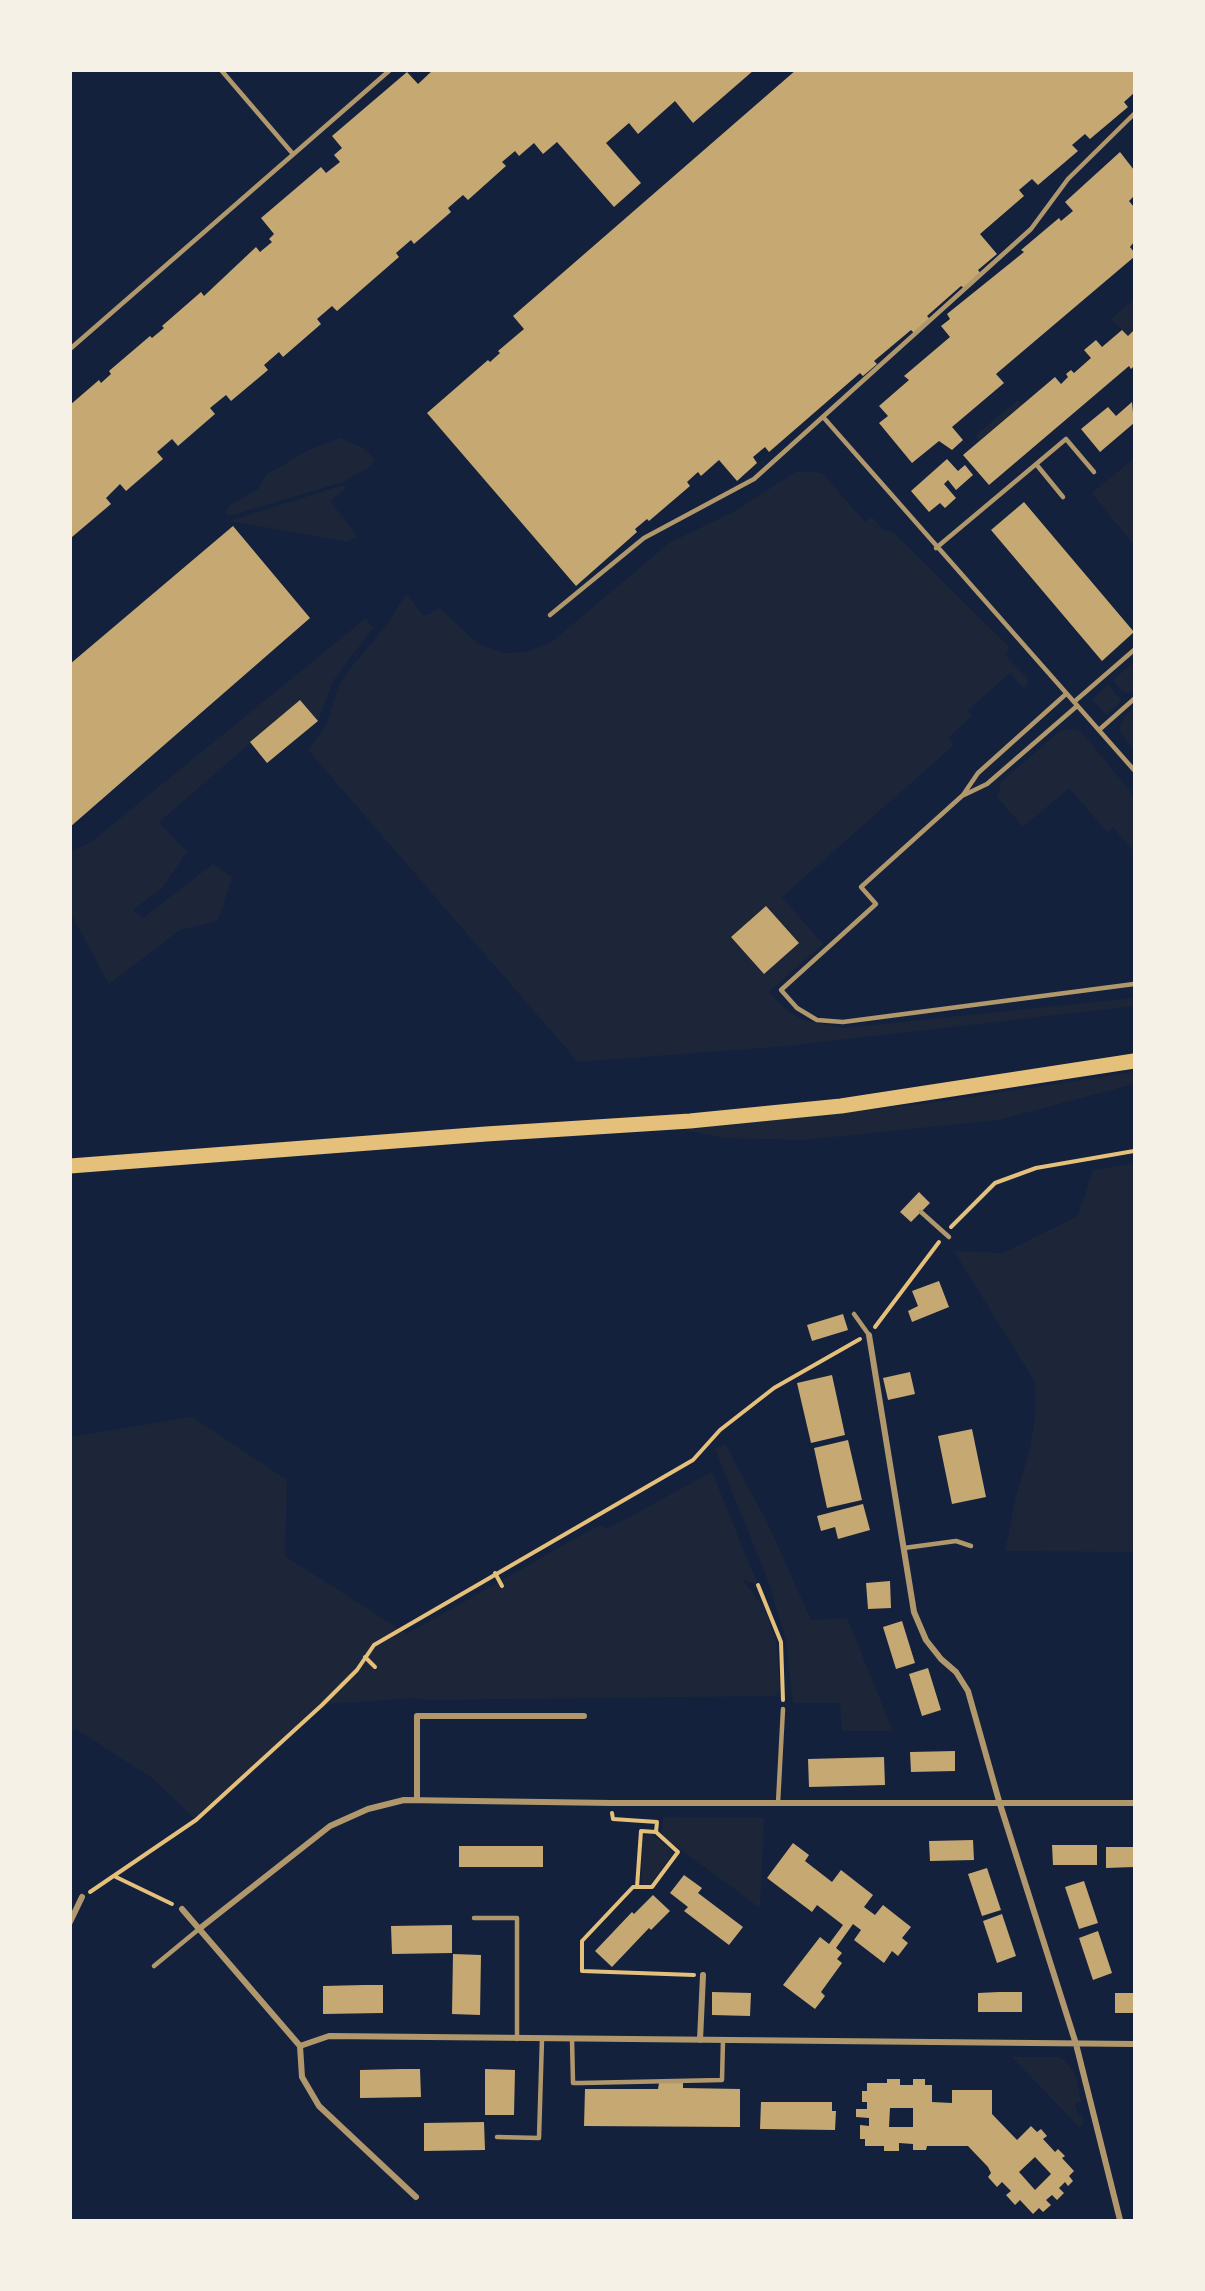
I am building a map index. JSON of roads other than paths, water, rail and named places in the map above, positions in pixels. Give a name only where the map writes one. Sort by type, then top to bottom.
[{"type":"main road","points":[[70,1166],[486,1134],[690,1121],[841,1106],[1134,1061]]},
{"type":"street","points":[[869,1335],[914,1612],[926,1640],[940,1659],[956,1672],[968,1691],[999,1801],[1076,2044],[1120,2220]]},
{"type":"street","points":[[417,1800],[417,1716],[584,1716]]},
{"type":"street","points":[[199,1929],[330,1826],[368,1809],[404,1800],[612,1803],[999,1801],[1134,1803]]},
{"type":"street","points":[[70,1922],[82,1897]]},
{"type":"street","points":[[182,1909],[300,2046],[302,2077],[319,2106],[416,2197]]},
{"type":"street","points":[[700,2040],[702,1975]]},
{"type":"street","points":[[300,2046],[329,2036],[1134,2044]]},
{"type":"lane","points":[[221,70],[293,154]]},
{"type":"lane","points":[[70,349],[390,70]]},
{"type":"lane","points":[[550,615],[644,538],[754,479],[825,418],[1032,229],[1068,179],[1134,116]]},
{"type":"lane","points":[[825,418],[936,548],[1134,770]]},
{"type":"lane","points":[[936,548],[1066,439],[1094,472]]},
{"type":"lane","points":[[1036,465],[1063,497]]},
{"type":"lane","points":[[963,795],[987,784],[1134,650]]},
{"type":"lane","points":[[1066,694],[978,773],[963,795],[861,887],[876,904],[781,990],[797,1008],[817,1020],[843,1022],[1134,984]]},
{"type":"lane","points":[[1098,730],[1134,699]]},
{"type":"lane","points":[[921,1212],[947,1236]]},
{"type":"lane","points":[[854,1314],[869,1335]]},
{"type":"lane","points":[[904,1548],[956,1541],[971,1546]]},
{"type":"lane","points":[[778,1803],[783,1709]]},
{"type":"lane","points":[[474,1918],[517,1918],[517,2039]]},
{"type":"lane","points":[[154,1966],[199,1929]]},
{"type":"lane","points":[[497,2137],[539,2138],[542,2039]]},
{"type":"lane","points":[[572,2039],[573,2083],[723,2080],[723,2040]]}]
